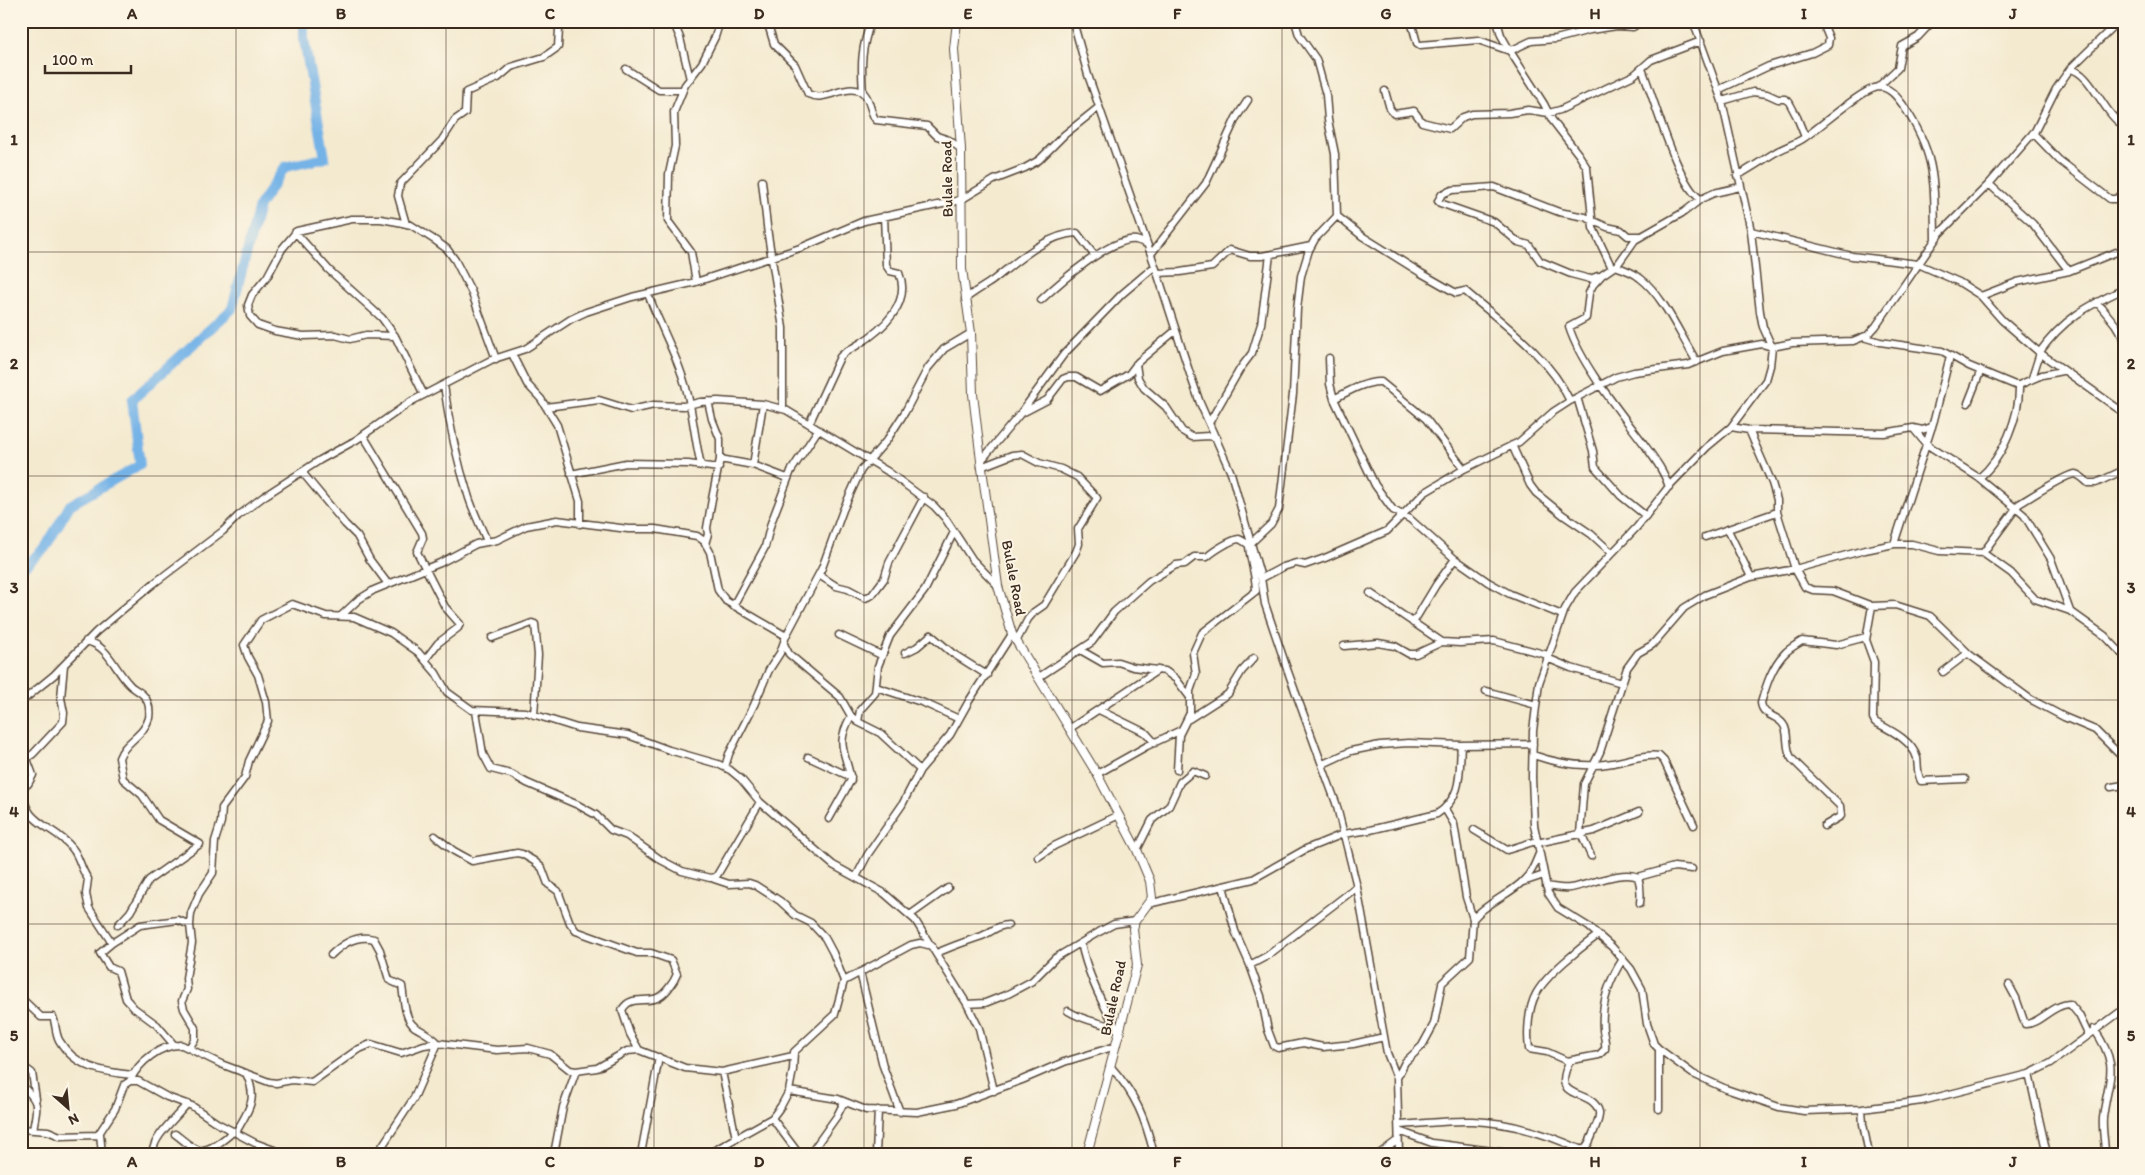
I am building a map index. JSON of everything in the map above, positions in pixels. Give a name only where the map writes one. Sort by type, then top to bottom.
[{"type":"street","points":[[406,224],[398,196],[400,184],[439,144],[455,120],[465,113],[466,92],[498,78],[511,67],[542,58],[556,48],[560,29],[568,21]]},
{"type":"street","points":[[673,21],[680,38],[690,79]]},
{"type":"street","points":[[696,282],[691,252],[668,221],[669,174],[675,146],[674,112],[683,90],[702,63],[715,38],[720,21]]},
{"type":"street","points":[[767,21],[774,44],[794,65],[808,94],[822,98],[845,91],[863,93]]},
{"type":"street","points":[[871,21],[863,44],[861,65],[863,93],[876,120],[926,126],[937,136],[949,140],[961,149]]},
{"type":"street","name":"Bulale Road","points":[[957,21],[954,49],[961,149],[961,238],[965,299],[971,333],[973,394],[981,464],[998,586],[1016,642],[1097,774],[1137,850],[1152,890],[1148,904]]},
{"type":"street","points":[[1073,21],[1098,107],[1156,270],[1175,331],[1209,423],[1231,474],[1261,578],[1265,604],[1323,764],[1357,887],[1387,1053],[1397,1078],[1399,1154]]},
{"type":"street","points":[[1189,697],[1196,674],[1193,653],[1202,633],[1256,591],[1255,575],[1250,559],[1250,544],[1271,524],[1278,509],[1293,394],[1298,300],[1303,267],[1311,246],[1320,233],[1337,216],[1335,154],[1328,120],[1326,96],[1316,59],[1300,35],[1295,21]]},
{"type":"street","points":[[1410,21],[1417,43],[1420,45],[1478,40],[1510,52],[1531,42],[1556,39],[1617,26],[1633,27],[1642,21]]},
{"type":"street","points":[[1497,21],[1501,35],[1510,52],[1552,120],[1587,168],[1594,231],[1614,267],[1640,277],[1655,293],[1670,313],[1697,362]]},
{"type":"street","points":[[1694,21],[1722,101],[1737,176],[1751,231],[1760,312],[1763,327],[1772,347],[1770,366],[1766,380],[1731,427],[1707,447],[1669,487],[1646,516],[1576,592],[1562,615],[1539,683],[1533,744],[1532,793],[1537,842],[1546,886],[1552,900],[1558,908],[1598,934],[1623,959],[1638,978],[1648,1024],[1654,1044],[1659,1049],[1693,1074],[1726,1089],[1779,1107],[1804,1111],[1862,1109],[1922,1101],[2028,1074],[2051,1063],[2094,1029],[2124,1009]]},
{"type":"street","points":[[1718,90],[1769,66],[1812,52],[1828,44],[1829,38],[1822,21]]},
{"type":"street","points":[[1737,176],[1805,137],[1838,111],[1878,87],[1898,68],[1902,46],[1918,37],[1934,21]]},
{"type":"street","points":[[1264,578],[1283,566],[1296,563],[1305,565],[1387,531],[1404,516],[1424,493],[1464,469],[1519,442],[1553,412],[1577,397],[1622,374],[1697,362],[1732,350],[1762,344],[1772,347],[1800,342],[1853,341],[1863,337],[1876,326],[1935,240],[1989,184],[2033,132],[2043,117],[2056,89],[2070,68],[2120,24]]},
{"type":"street","points":[[1385,91],[1393,113],[1414,111],[1422,122],[1447,129],[1452,128],[1463,117],[1472,114],[1509,113],[1528,110],[1549,113],[1581,101],[1642,69],[1651,60],[1701,41]]},
{"type":"street","points":[[2070,68],[2080,73],[2115,119],[2124,126]]},
{"type":"street","points":[[626,69],[659,90],[683,90]]},
{"type":"street","points":[[1642,69],[1678,164],[1693,192],[1701,199]]},
{"type":"street","points":[[1878,87],[1888,90],[1898,98],[1926,148],[1934,183],[1935,240]]},
{"type":"street","points":[[1722,101],[1753,92],[1766,94],[1778,100],[1785,99],[1798,117],[1805,137]]},
{"type":"street","points":[[1150,254],[1206,183],[1236,118],[1248,100]]},
{"type":"street","points":[[21,702],[64,665],[86,641],[153,584],[223,531],[238,516],[302,472],[363,435],[394,412],[424,395],[496,359],[535,343],[575,316],[696,282],[808,245],[857,224],[884,216],[961,200],[994,180],[1034,163],[1098,107]]},
{"type":"street","points":[[2033,132],[2059,160],[2110,199],[2116,199],[2124,193]]},
{"type":"street","points":[[762,181],[783,328],[783,409]]},
{"type":"street","points":[[1989,184],[2033,224],[2069,271]]},
{"type":"street","points":[[1642,236],[1628,236],[1621,230],[1592,220],[1559,212],[1494,187],[1452,190],[1442,194],[1438,201],[1494,222],[1519,243],[1529,245],[1540,260],[1571,274],[1590,279],[1602,275],[1614,267],[1635,240],[1642,236],[1684,212],[1701,199],[1714,193],[1740,187]]},
{"type":"street","points":[[809,424],[840,357],[848,349],[860,344],[871,335],[893,315],[899,306],[901,292],[899,272],[890,270],[886,265],[884,216]]},
{"type":"street","points":[[1337,216],[1362,236],[1421,273],[1455,292],[1465,291],[1532,350],[1558,380],[1570,401]]},
{"type":"street","points":[[395,336],[366,335],[350,339],[331,335],[303,336],[275,331],[258,326],[248,311],[250,300],[295,232],[352,219],[381,219],[406,224],[436,241],[455,260],[471,292],[496,359]]},
{"type":"street","points":[[1751,231],[1852,256],[1918,264],[1959,282],[1980,296],[2002,320],[2039,353],[2124,413]]},
{"type":"street","points":[[295,232],[328,270],[376,311],[395,336],[424,395]]},
{"type":"street","points":[[965,299],[1014,262],[1039,246],[1060,237],[1077,233],[1094,256]]},
{"type":"street","points":[[1041,300],[1094,256],[1131,241],[1137,240],[1147,244]]},
{"type":"street","points":[[981,464],[1064,354],[1122,294],[1156,270],[1180,272],[1212,267],[1231,250],[1250,256],[1270,255],[1311,246]]},
{"type":"street","points":[[1980,296],[2017,282],[2069,271],[2124,249]]},
{"type":"street","points":[[1209,423],[1226,391],[1252,353],[1261,324],[1270,255]]},
{"type":"street","points":[[1602,275],[1590,291],[1586,317],[1569,328],[1601,385],[1666,476],[1669,487]]},
{"type":"street","points":[[2032,378],[2039,353],[2063,324],[2097,302],[2124,289]]},
{"type":"street","points":[[648,294],[672,347],[690,405],[701,465]]},
{"type":"street","points":[[2097,302],[2115,324],[2124,339]]},
{"type":"street","points":[[1020,414],[1047,400],[1066,378],[1076,377],[1100,391],[1109,384],[1126,376],[1136,364],[1175,331]]},
{"type":"street","points":[[725,767],[729,754],[754,705],[769,670],[818,575],[861,470],[870,461],[905,412],[928,368],[944,349],[971,333]]},
{"type":"street","points":[[1863,337],[1885,343],[1936,349],[1968,366],[2001,380],[2019,385],[2032,378],[2062,370]]},
{"type":"street","points":[[512,354],[530,388],[546,408],[556,426],[580,501],[580,524]]},
{"type":"street","points":[[1894,544],[1932,427],[1950,356]]},
{"type":"street","points":[[1329,358],[1331,390],[1334,399],[1375,485],[1393,510],[1414,522],[1427,536],[1455,559],[1488,582],[1510,594],[1562,615]]},
{"type":"street","points":[[1136,364],[1138,378],[1144,388],[1166,406],[1182,432],[1192,437],[1209,436],[1217,438]]},
{"type":"street","points":[[1968,403],[1981,370]]},
{"type":"street","points":[[1334,399],[1376,381],[1381,382],[1426,419],[1464,469]]},
{"type":"street","points":[[444,385],[453,442],[459,465],[469,499],[487,541]]},
{"type":"street","points":[[1978,478],[1989,470],[2003,449],[2017,408],[2019,385]]},
{"type":"street","points":[[1577,397],[1594,452],[1595,467],[1621,496],[1646,516]]},
{"type":"street","points":[[546,408],[599,400],[631,410],[654,405],[680,407],[708,401],[763,404],[783,409],[870,461],[924,497],[940,512],[972,559],[998,586]]},
{"type":"street","points":[[705,544],[720,459],[720,439],[712,419],[708,401]]},
{"type":"street","points":[[753,465],[763,404]]},
{"type":"street","points":[[1731,427],[1749,430],[1884,433],[1913,428],[1922,430],[1932,427]]},
{"type":"street","points":[[1913,428],[1926,444],[1978,478],[2024,515],[2051,559],[2070,610]]},
{"type":"street","points":[[733,606],[766,547],[771,523],[787,478],[796,461],[818,430]]},
{"type":"street","points":[[1749,430],[1772,483],[1778,500],[1777,512],[1795,569],[1805,587],[1813,590],[1833,590],[1872,606],[1895,605],[1930,616],[1968,653],[2030,699],[2064,718],[2095,730],[2124,759]]},
{"type":"street","points":[[363,435],[422,533],[423,538],[417,552],[444,604],[460,625],[432,648],[425,660]]},
{"type":"street","points":[[1512,446],[1536,493],[1563,515],[1591,534],[1612,554]]},
{"type":"street","points":[[981,464],[1022,454],[1039,463],[1062,469],[1077,477],[1097,498],[1078,529],[1080,544],[1076,552],[1044,606],[1034,612],[1028,619],[1016,642]]},
{"type":"street","points":[[720,459],[753,465],[787,478]]},
{"type":"street","points":[[570,474],[626,463],[701,465],[719,468]]},
{"type":"street","points":[[1983,553],[2010,519],[2016,508],[2027,499],[2070,475],[2075,474],[2081,476],[2088,483],[2096,483],[2124,470]]},
{"type":"street","points":[[302,472],[357,536],[370,560],[388,584]]},
{"type":"street","points":[[818,575],[836,586],[848,589],[865,598],[869,597],[884,579],[889,563],[924,497]]},
{"type":"street","points":[[1705,537],[1777,512]]},
{"type":"street","points":[[342,616],[358,600],[388,584],[445,560],[476,544],[497,540],[526,526],[553,520],[688,534],[701,538],[712,557],[718,590],[726,601],[786,636]]},
{"type":"street","points":[[1728,530],[1751,577]]},
{"type":"street","points":[[858,722],[860,710],[874,695],[881,654],[892,632],[925,590],[954,532]]},
{"type":"street","points":[[1039,677],[1082,651],[1097,636],[1114,612],[1149,581],[1176,565],[1185,564],[1194,557],[1204,558],[1236,540],[1250,544]]},
{"type":"street","points":[[1591,856],[1581,834],[1584,784],[1600,752],[1631,661],[1638,653],[1652,644],[1684,608],[1705,595],[1751,577],[1795,569],[1894,544],[1912,544],[1939,551],[1983,553],[2011,573],[2035,599],[2070,610],[2116,645],[2124,656]]},
{"type":"street","points":[[1413,623],[1436,585],[1455,559]]},
{"type":"street","points":[[1370,593],[1442,642]]},
{"type":"street","points":[[189,1048],[195,1039],[195,1028],[184,1009],[182,1001],[187,989],[186,978],[192,943],[190,925],[193,906],[213,873],[215,841],[221,822],[222,808],[245,777],[249,761],[268,721],[266,702],[258,674],[250,663],[244,645],[261,620],[289,605],[298,606],[326,616],[342,616],[370,622],[391,632],[418,652],[436,673],[447,692],[461,703],[476,711],[524,712],[577,728],[628,735],[725,767],[741,779],[760,802],[833,865],[884,892],[910,915],[937,953],[979,1028],[994,1090]]},
{"type":"street","points":[[1872,606],[1866,643],[1874,656],[1872,714],[1876,722],[1901,737],[1910,746],[1916,755],[1921,781],[1965,779]]},
{"type":"street","points":[[492,638],[532,623],[535,624],[538,655],[534,715]]},
{"type":"street","points":[[856,878],[868,854],[902,805],[920,770],[946,741],[1012,634]]},
{"type":"street","points":[[839,635],[881,654]]},
{"type":"street","points":[[906,653],[917,648],[931,635],[952,653],[987,675]]},
{"type":"street","points":[[1824,826],[1841,816],[1840,806],[1792,759],[1788,753],[1785,727],[1782,723],[1764,712],[1761,703],[1769,679],[1779,660],[1802,641],[1836,645],[1866,637]]},
{"type":"street","points":[[86,641],[94,643],[105,652],[128,684],[144,696],[149,709],[145,728],[118,758],[123,779],[142,795],[160,820],[200,844],[149,880],[130,912],[118,925]]},
{"type":"street","points":[[2116,645],[2124,641]]},
{"type":"street","points":[[1344,646],[1378,643],[1395,646],[1409,654],[1416,654],[1442,642],[1500,642],[1547,657],[1571,668],[1622,683]]},
{"type":"street","points":[[784,644],[789,654],[812,671],[843,700],[852,716],[858,722],[880,733],[920,770]]},
{"type":"street","points":[[1082,651],[1103,664],[1116,662],[1133,667],[1160,669],[1176,679],[1189,697],[1191,709],[1189,719]]},
{"type":"street","points":[[1942,672],[1968,653]]},
{"type":"street","points":[[1097,774],[1181,730],[1189,719],[1228,694],[1242,671],[1254,658]]},
{"type":"street","points":[[64,665],[61,698],[64,713],[63,722],[24,760],[33,775],[31,781],[22,787],[23,801],[29,812],[66,841],[78,856],[81,869],[88,878],[86,894],[89,908],[112,943]]},
{"type":"street","points":[[1070,729],[1160,669]]},
{"type":"street","points":[[876,687],[924,703],[959,719]]},
{"type":"street","points":[[1486,692],[1536,705]]},
{"type":"street","points":[[1098,710],[1146,733],[1155,743]]},
{"type":"street","points":[[476,711],[483,754],[491,769],[511,774],[592,812],[611,830],[627,836],[670,865],[688,873],[729,884],[754,884],[780,901],[795,915],[811,923],[825,938],[833,953],[844,981],[835,1014],[796,1047],[793,1056],[793,1070],[789,1091],[784,1101],[772,1118],[708,1154]]},
{"type":"street","points":[[829,820],[850,782],[851,777],[841,744],[852,716]]},
{"type":"street","points":[[1177,770],[1181,730]]},
{"type":"street","points":[[1323,764],[1366,746],[1408,743],[1461,745],[1533,744]]},
{"type":"street","points":[[967,1004],[994,1000],[1023,986],[1032,980],[1054,958],[1114,924],[1135,921],[1148,904],[1260,876],[1306,849],[1343,834],[1429,818],[1445,809],[1457,792],[1461,745]]},
{"type":"street","points":[[1533,755],[1555,762],[1593,764],[1611,763],[1650,755],[1659,756],[1664,761],[1694,825]]},
{"type":"street","points":[[808,757],[851,777]]},
{"type":"street","points":[[1137,850],[1152,820],[1169,806],[1180,782],[1186,775],[1193,771],[1205,776]]},
{"type":"street","points":[[2111,787],[2124,785]]},
{"type":"street","points":[[714,879],[760,802]]},
{"type":"street","points":[[1397,1078],[1405,1062],[1422,1046],[1434,1024],[1442,983],[1470,957],[1474,919],[1466,897],[1454,824],[1445,809]]},
{"type":"street","points":[[1474,830],[1507,850],[1594,831],[1639,812]]},
{"type":"street","points":[[1038,857],[1054,846],[1119,815]]},
{"type":"street","points":[[435,836],[458,854],[472,861],[516,853],[527,856],[541,866],[547,883],[558,891],[570,923],[576,931],[637,953],[651,953],[671,960],[677,974],[663,994],[656,999],[630,1002],[622,1010],[630,1034],[640,1050]]},
{"type":"street","points":[[1522,882],[1535,865],[1539,854]]},
{"type":"street","points":[[1546,886],[1560,889],[1571,888],[1619,877],[1634,875],[1638,877],[1674,867],[1692,869]]},
{"type":"street","points":[[1474,919],[1501,896],[1522,882],[1544,875]]},
{"type":"street","points":[[1638,877],[1641,891],[1640,903]]},
{"type":"street","points":[[1223,886],[1235,930],[1250,964],[1274,1046],[1278,1048],[1303,1043],[1323,1047],[1353,1044],[1384,1037]]},
{"type":"street","points":[[1250,964],[1267,956],[1357,887]]},
{"type":"street","points":[[910,915],[948,888]]},
{"type":"street","points":[[174,1045],[157,1024],[134,1008],[126,999],[118,971],[109,967],[100,954],[112,943],[140,925],[178,920],[190,925]]},
{"type":"street","name":"Bulale Road","points":[[1088,1154],[1095,1117],[1111,1067],[1118,1031],[1137,965],[1134,941],[1135,921]]},
{"type":"street","points":[[937,953],[955,944],[982,936],[999,926],[1008,925]]},
{"type":"street","points":[[1598,934],[1558,968],[1536,994],[1531,1009],[1529,1049],[1554,1055],[1561,1060],[1570,1061],[1598,1055],[1605,1049],[1603,1020],[1607,993],[1613,974],[1623,959]]},
{"type":"street","points":[[331,955],[345,943],[360,938],[374,939],[389,980],[402,986],[406,1012],[412,1024],[438,1043]]},
{"type":"street","points":[[844,981],[911,945],[920,943],[932,946]]},
{"type":"street","points":[[1081,943],[1088,969],[1098,994],[1118,1031]]},
{"type":"street","points":[[860,972],[883,1066],[900,1112]]},
{"type":"street","points":[[2010,985],[2025,1024],[2031,1023],[2056,1008],[2070,1004],[2079,1015],[2088,1034]]},
{"type":"street","points":[[21,998],[41,1017],[53,1017],[59,1039],[80,1062],[95,1069],[131,1078],[167,1097],[187,1104],[262,1146],[285,1154]]},
{"type":"street","points":[[1068,1010],[1086,1021],[1095,1022],[1118,1031]]},
{"type":"street","points":[[2094,1029],[2106,1050],[2112,1068],[2104,1118],[2105,1154]]},
{"type":"street","points":[[102,1154],[100,1134],[115,1109],[124,1085],[148,1058],[174,1045],[189,1048],[221,1064],[273,1083],[292,1080],[311,1083],[357,1050],[371,1044],[403,1053],[424,1045],[438,1043],[497,1050],[522,1048],[544,1051],[553,1055],[570,1070],[576,1072],[597,1068],[627,1051],[640,1050],[685,1068],[722,1072],[793,1056]]},
{"type":"street","points":[[377,1154],[414,1098],[438,1043]]},
{"type":"street","points":[[789,1091],[844,1102],[854,1107],[900,1112],[932,1110],[956,1104],[1064,1062],[1116,1046]]},
{"type":"street","points":[[1659,1049],[1659,1109]]},
{"type":"street","points":[[641,1154],[659,1058]]},
{"type":"street","points":[[1399,1128],[1472,1121],[1506,1125],[1547,1135],[1582,1150],[1589,1143],[1599,1115],[1594,1103],[1568,1090],[1564,1084],[1564,1075],[1570,1061]]},
{"type":"street","points":[[1111,1067],[1128,1086],[1140,1106],[1154,1154]]},
{"type":"street","points":[[21,1070],[28,1070],[32,1074],[37,1106],[33,1130]]},
{"type":"street","points":[[554,1154],[562,1107],[576,1072]]},
{"type":"street","points":[[722,1072],[736,1138]]},
{"type":"street","points":[[175,1134],[195,1149],[203,1150],[235,1132],[254,1095],[246,1073]]},
{"type":"street","points":[[2028,1074],[2047,1154]]},
{"type":"street","points":[[21,1085],[36,1099]]},
{"type":"street","points":[[814,1153],[844,1102]]},
{"type":"street","points":[[153,1154],[153,1148],[160,1134],[174,1121],[187,1104]]},
{"type":"street","points":[[1862,1109],[1870,1154]]},
{"type":"street","points":[[876,1154],[878,1110]]},
{"type":"street","points":[[772,1118],[799,1154]]},
{"type":"street","points":[[1399,1128],[1432,1143],[1515,1154]]},
{"type":"street","points":[[21,1129],[48,1131],[60,1136],[100,1134]]},
{"type":"street","points":[[1379,1154],[1398,1140]]},
{"type":"street","points":[[1896,1154],[1912,1154]]},
{"type":"waterway","points":[[21,569],[45,548],[70,505],[140,465],[132,400],[232,309],[259,206],[285,167],[325,158],[304,40],[304,21]]}]
